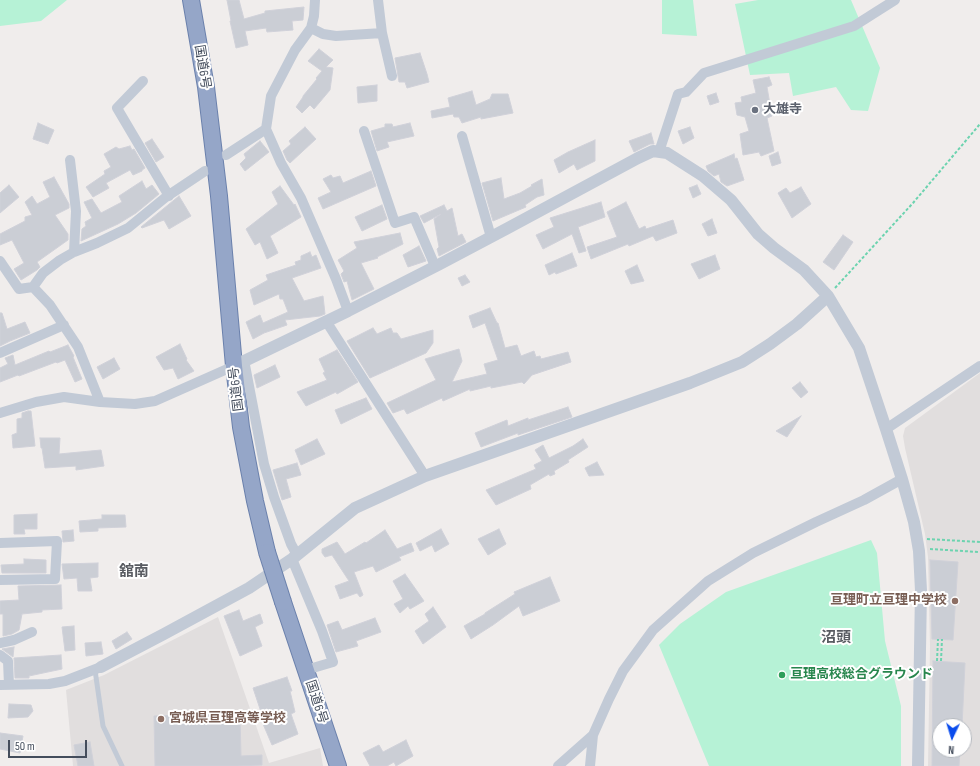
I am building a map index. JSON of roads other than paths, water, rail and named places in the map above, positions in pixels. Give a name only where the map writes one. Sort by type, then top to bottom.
[{"type":"highway","name":"国道6号","points":[[191,0],[206,88],[239,363],[241,427],[255,501],[267,552],[338,766]]},
{"type":"street","points":[[315,0],[314,16],[311,28],[295,50],[271,96],[266,129],[281,164],[300,198],[348,310]]},
{"type":"street","points":[[378,0],[382,33],[392,76]]},
{"type":"street","points":[[659,152],[678,94],[686,92],[704,74],[854,26],[895,0]]},
{"type":"street","points":[[311,28],[323,34],[336,36],[382,33]]},
{"type":"street","points":[[143,81],[117,108],[169,196]]},
{"type":"street","points":[[226,155],[266,129]]},
{"type":"street","points":[[364,131],[395,223],[414,217],[436,266]]},
{"type":"street","points":[[462,136],[491,237]]},
{"type":"street","points":[[0,413],[36,402],[64,397],[100,402],[135,404],[156,401],[239,363],[436,266],[638,158],[653,151],[667,153],[703,176],[731,200],[758,234],[804,270],[828,296],[859,348],[902,479],[914,522],[919,551],[921,591],[918,766]]},
{"type":"street","points":[[70,160],[76,211],[74,252]]},
{"type":"street","points":[[33,288],[43,273],[60,260],[74,252],[128,228],[169,196],[205,171]]},
{"type":"street","points":[[0,261],[19,289],[33,288],[50,305],[78,347],[100,402]]},
{"type":"street","points":[[0,655],[8,661],[5,685],[49,684],[64,681],[98,668],[249,588],[294,557],[355,508],[425,476],[690,383],[742,362],[797,324],[828,296]]},
{"type":"street","points":[[326,321],[425,476]]},
{"type":"street","points":[[0,353],[64,325]]},
{"type":"street","points":[[239,363],[264,464],[274,497],[294,557],[333,662],[306,670]]},
{"type":"street","points":[[886,429],[980,366]]},
{"type":"street","points":[[590,766],[593,735],[609,699],[623,671],[653,630],[708,581],[753,553],[864,500],[902,479]]},
{"type":"street","points":[[0,542],[57,541],[55,578],[0,580]]},
{"type":"street","points":[[0,643],[14,640],[32,632]]},
{"type":"street","points":[[558,766],[593,735]]},
{"type":"lane","points":[[98,668],[103,726],[122,766]]},
{"type":"place","name":"大雄寺","points":[[755,110]]},
{"type":"place","name":"亘理町立亘理中学校","points":[[955,601]]},
{"type":"place","name":"亘理高校総合グラウンド","points":[[782,675]]},
{"type":"place","name":"宮城県亘理高等学校","points":[[161,719]]},
{"type":"district","name":"舘南","points":[[134,572]]},
{"type":"district","name":"沼頭","points":[[836,638]]}]
